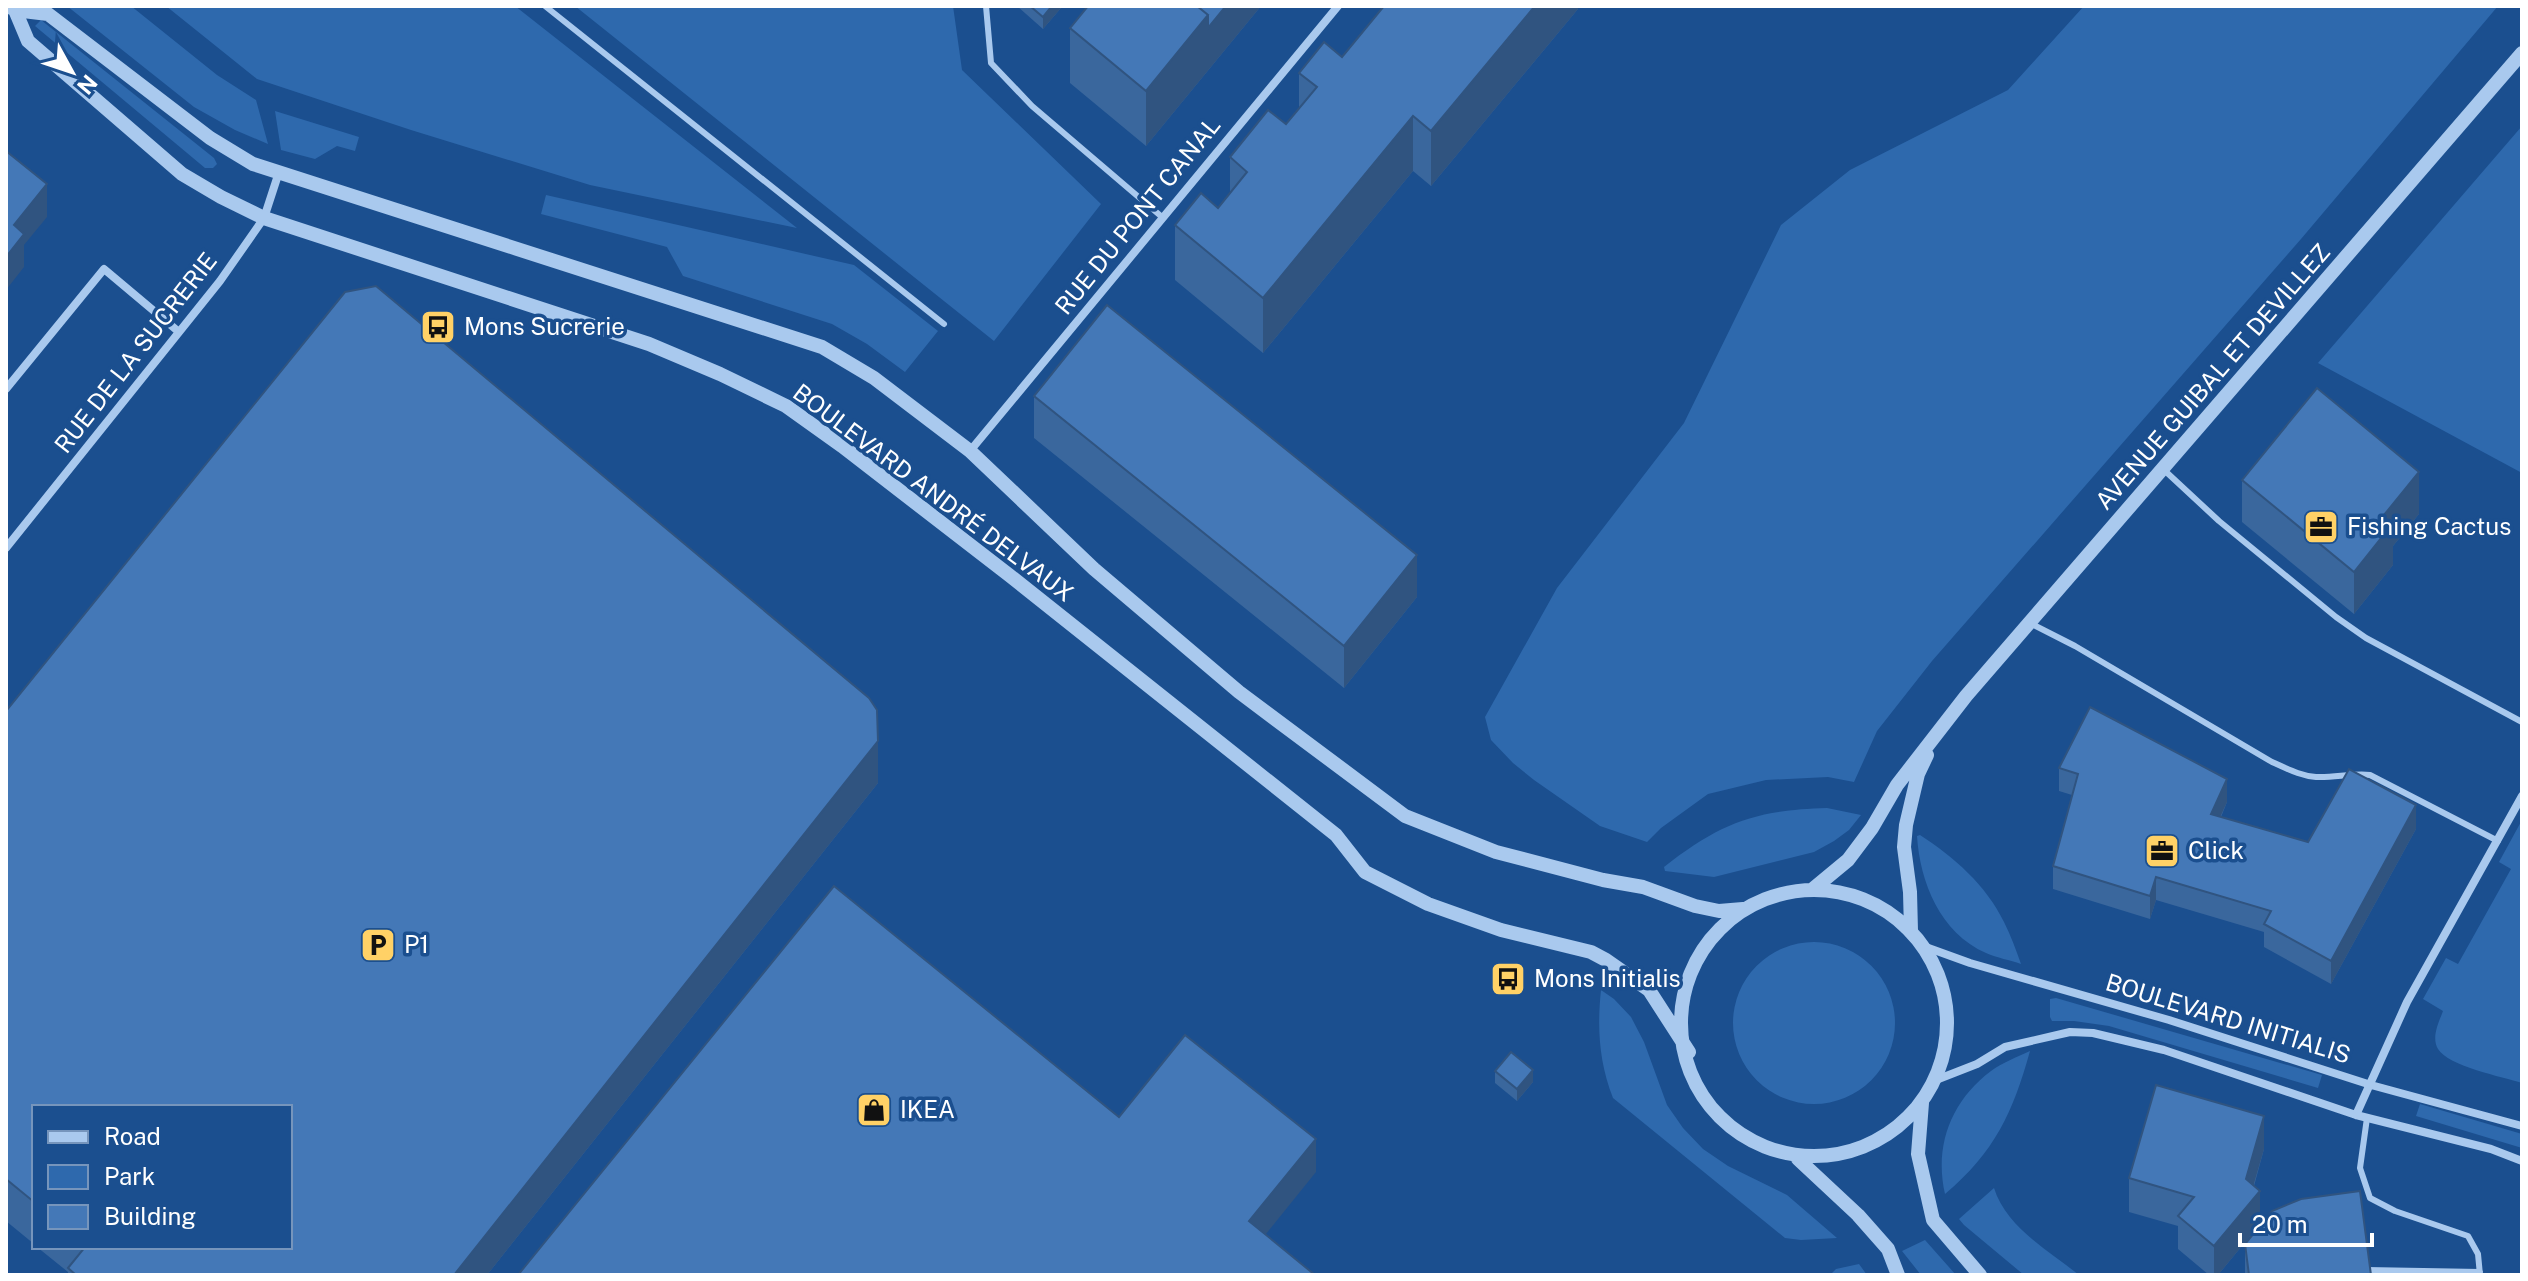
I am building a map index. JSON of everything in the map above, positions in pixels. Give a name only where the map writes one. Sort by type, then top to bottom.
[{"type":"street","name":"RUE DU PONT CANAL","points":[[970,451],[1338,6]]},
{"type":"street","name":"BOULEVARD ANDRÉ DELVAUX","points":[[12,10],[48,14],[210,138],[253,164],[822,347],[885,386],[970,451],[1094,569],[1239,692],[1405,816],[1496,852],[1643,887],[1695,906],[1719,911],[1743,909]]},
{"type":"street","name":"BOULEVARD ANDRÉ DELVAUX","points":[[12,10],[28,41],[182,174],[221,197],[264,218],[649,344],[786,406],[1009,575],[1336,835],[1365,872],[1428,904],[1501,930],[1591,952],[1649,990],[1689,1052]]},
{"type":"street","name":"AVENUE GUIBAL ET DEVILLEZ","points":[[1813,889],[1848,860],[1872,828],[1897,785],[1938,730],[2522,53]]},
{"type":"street","name":"RUE DE LA SUCRERIE","points":[[6,548],[220,281],[264,218],[279,172]]},
{"type":"street","points":[[6,389],[104,269],[179,332]]},
{"type":"street","name":"AVENUE GUIBAL ET DEVILLEZ","points":[[1911,931],[1904,847],[1906,825],[1918,774],[1938,730]]},
{"type":"street","points":[[2356,1115],[2407,1002],[2522,796]]},
{"type":"street","points":[[1813,889],[1849,894],[1882,908],[1911,931],[1923,946],[1933,962],[1942,991],[1943,1051],[1936,1080],[1922,1103],[1901,1125],[1875,1141],[1847,1152],[1798,1159],[1748,1140],[1728,1125],[1713,1107],[1698,1081],[1689,1052],[1681,1000],[1694,965],[1714,933],[1743,909],[1777,895],[1813,889]]},
{"type":"street","name":"BOULEVARD INITIALIS","points":[[1923,946],[2371,1085],[2522,1126]]},
{"type":"street","name":"BOULEVARD INITIALIS","points":[[1936,1080],[1977,1064],[2005,1047],[2070,1032],[2093,1033],[2164,1050],[2356,1115],[2491,1149],[2522,1161]]},
{"type":"street","points":[[1922,1103],[1918,1154],[1933,1220],[1980,1275]]},
{"type":"street","points":[[1798,1159],[1858,1215],[1888,1249],[1898,1275]]},
{"type":"lane","points":[[545,6],[944,324]]},
{"type":"lane","points":[[986,6],[991,63],[1032,106],[1162,217]]},
{"type":"lane","points":[[2163,469],[2219,521],[2346,624],[2366,638],[2522,722]]},
{"type":"lane","points":[[2030,623],[2075,646],[2272,762],[2302,775],[2319,778],[2370,775],[2498,841]]},
{"type":"lane","points":[[2366,1270],[2480,1274],[2478,1254],[2468,1236],[2395,1211],[2370,1198],[2360,1168],[2367,1118]]},
{"type":"green space","points":[[67,6],[131,6],[217,75],[256,100],[268,144],[194,107]]},
{"type":"green space","points":[[166,6],[515,6],[797,228],[590,185],[257,79]]},
{"type":"green space","points":[[575,6],[953,6],[962,70],[1101,204],[994,341]]},
{"type":"green space","points":[[2084,6],[2498,6],[2301,239],[1932,661],[1877,731],[1854,782],[1828,777],[1766,780],[1708,794],[1647,842],[1600,826],[1513,763],[1491,740],[1485,717],[1557,588],[1684,423],[1781,225],[1850,170],[2008,90]]},
{"type":"green space","points":[[41,20],[214,158],[217,164],[213,168],[205,168],[35,26]]},
{"type":"green space","points":[[275,111],[359,137],[355,151],[337,146],[315,159],[281,150]]},
{"type":"green space","points":[[2522,126],[2522,473],[2318,363]]},
{"type":"green space","points":[[546,195],[854,265],[938,331],[905,372],[867,344],[832,324],[683,276],[667,247],[541,214]]},
{"type":"green space","points":[[1827,808],[1861,815],[1849,830],[1814,852],[1714,877],[1665,871],[1664,867],[1684,852],[1740,822],[1779,812]]},
{"type":"green space","points":[[2522,820],[2522,1083],[2464,1066],[2444,1055],[2435,1040],[2443,1011],[2423,999],[2446,958],[2458,964],[2511,869],[2499,862]]},
{"type":"green space","points":[[1920,835],[1957,862],[1988,896],[2004,922],[2021,964],[1990,955],[1970,944],[1945,919],[1928,888],[1919,853],[1917,836]]},
{"type":"green space","points":[[1814,942],[1845,948],[1871,966],[1889,992],[1895,1023],[1889,1054],[1871,1080],[1845,1098],[1814,1104],[1783,1098],[1757,1080],[1739,1054],[1733,1023],[1739,992],[1757,966],[1783,948]]},
{"type":"green space","points":[[1601,990],[1631,1017],[1644,1042],[1667,1105],[1683,1128],[1703,1149],[1728,1166],[1787,1195],[1837,1238],[1785,1238],[1613,1098],[1600,1045]]},
{"type":"green space","points":[[2056,998],[2322,1075],[2318,1088],[2109,1026],[2052,1021],[2050,999]]},
{"type":"green space","points":[[2030,1051],[2017,1093],[2000,1130],[1977,1163],[1945,1194],[1942,1176],[1944,1142],[1956,1110],[1965,1096],[1991,1071]]},
{"type":"green space","points":[[2420,1104],[2522,1134],[2522,1148],[2416,1116]]},
{"type":"green space","points":[[1994,1188],[2008,1215],[2018,1226],[2079,1275],[2024,1275],[1964,1225],[1959,1219]]},
{"type":"green space","points":[[1925,1240],[1956,1275],[1921,1275],[1902,1251]]},
{"type":"green space","points":[[1859,1264],[1867,1275],[1830,1275],[1836,1269]]},
{"type":"building","points":[[1030,6],[1052,6],[1043,17]]},
{"type":"building","points":[[1088,6],[1197,6],[1208,15],[1146,91],[1070,28]]},
{"type":"building","points":[[1197,6],[1226,6],[1208,28],[1208,15]]},
{"type":"building","points":[[1384,6],[1535,6],[1431,131],[1413,116],[1263,298],[1175,225],[1201,193],[1218,208],[1247,172],[1230,157],[1268,110],[1286,124],[1317,87],[1299,73],[1324,42],[1342,57]]},
{"type":"building","points":[[6,151],[47,184],[14,225],[24,234],[6,257]]},
{"type":"building","name":"P1","points":[[376,286],[869,698],[877,710],[878,741],[454,1275],[76,1275],[68,1268],[83,1249],[292,1249],[292,1105],[32,1105],[32,1200],[6,1179],[6,711],[345,292]]},
{"type":"building","points":[[1107,305],[1417,555],[1344,646],[1034,396]]},
{"type":"building","points":[[2317,388],[2419,472],[2384,515],[2393,523],[2354,572],[2242,480]]},
{"type":"building","name":"Click","points":[[2090,707],[2227,779],[2211,814],[2308,842],[2349,769],[2416,805],[2331,961],[2264,924],[2271,911],[2156,877],[2150,896],[2053,866],[2078,774],[2059,768]]},
{"type":"building","name":"IKEA","points":[[834,886],[1119,1117],[1185,1035],[1316,1139],[1249,1221],[1315,1275],[518,1275]]},
{"type":"building","points":[[1511,1052],[1533,1070],[1517,1089],[1495,1071]]},
{"type":"building","points":[[2156,1085],[2264,1116],[2246,1179],[2260,1191],[2214,1246],[2178,1216],[2194,1197],[2129,1178]]},
{"type":"building","points":[[2360,1191],[2371,1275],[2249,1275],[2245,1244],[2272,1211],[2301,1199]]},
{"type":"place","name":"Mons Sucrerie","points":[[438,327]]},
{"type":"place","name":"Fishing Cactus","points":[[2321,527]]},
{"type":"place","name":"Click","points":[[2162,851]]},
{"type":"place","name":"P1","points":[[378,945]]},
{"type":"place","name":"Mons Initialis","points":[[1508,979]]},
{"type":"place","name":"IKEA","points":[[874,1110]]}]
